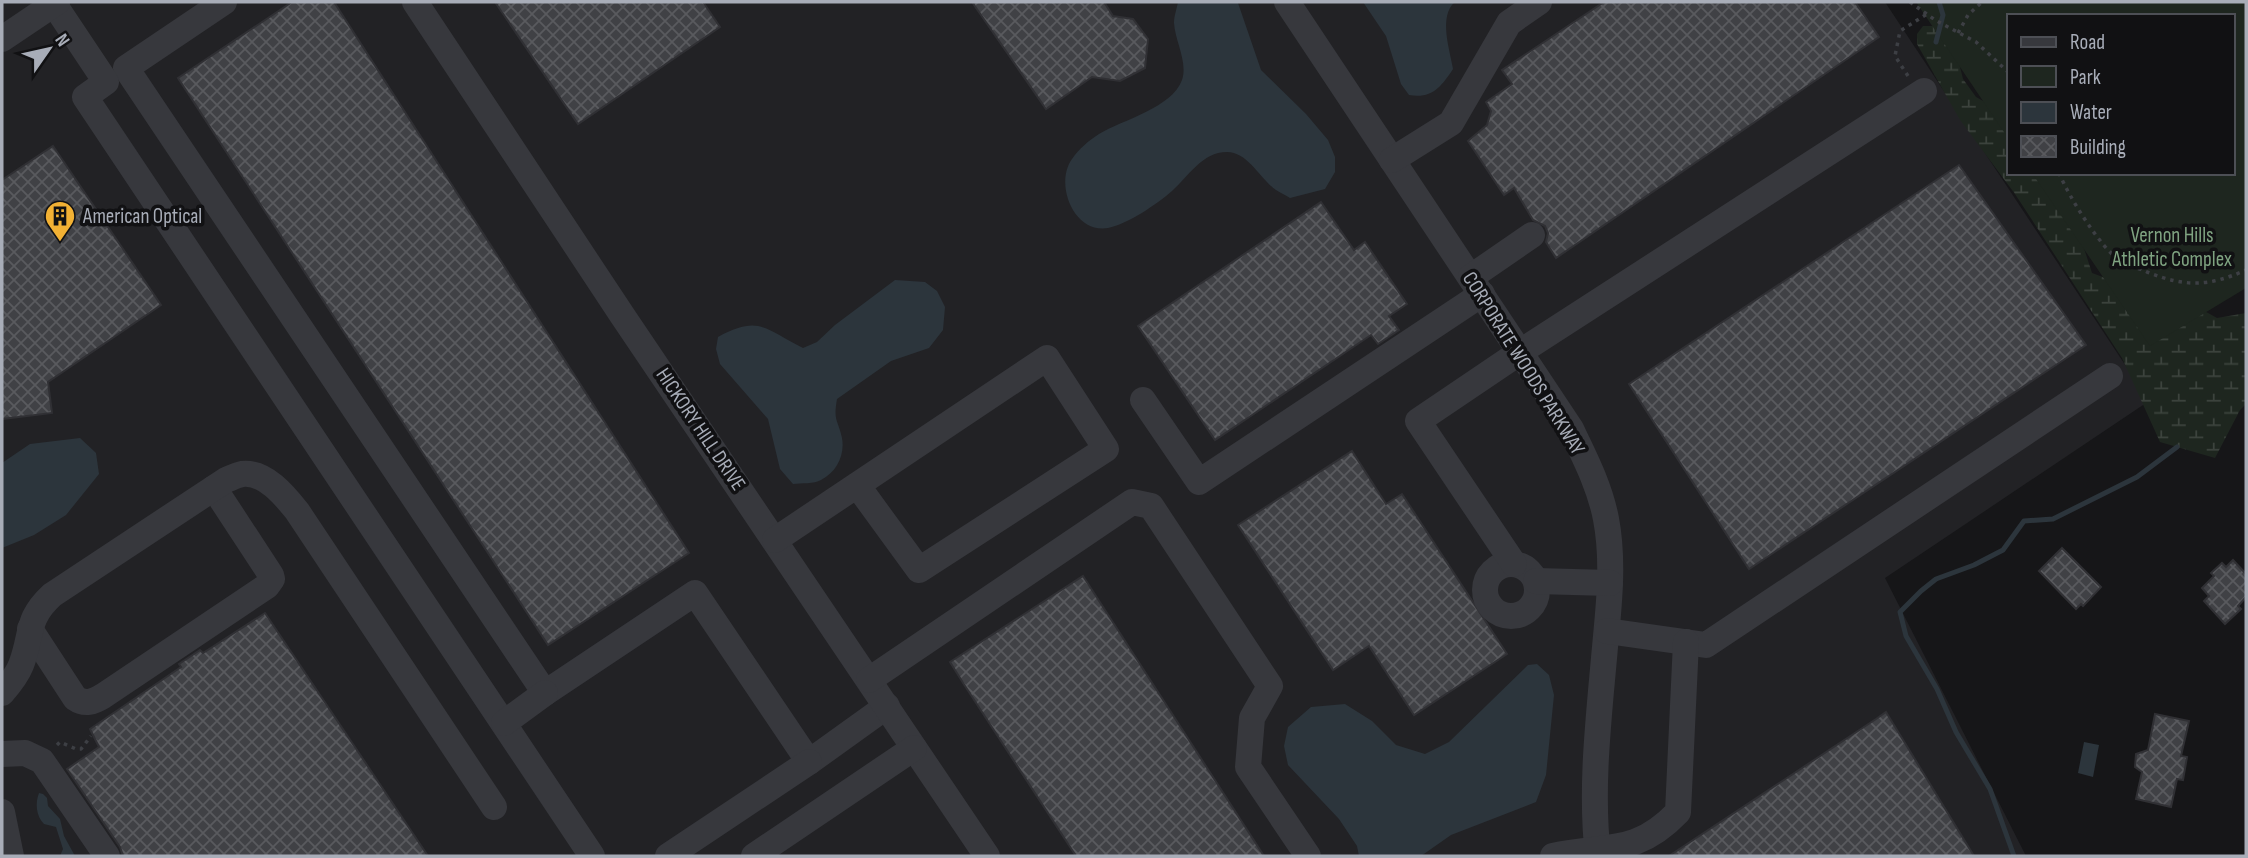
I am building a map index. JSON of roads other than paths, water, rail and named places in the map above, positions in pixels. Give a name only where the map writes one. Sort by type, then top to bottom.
[{"type":"street","points":[[224,2],[85,97],[593,856]]},
{"type":"street","name":"HICKORY HILL DRIVE","points":[[415,2],[622,315],[987,856]]},
{"type":"street","name":"CORPORATE WOODS PARKWAY","points":[[1287,2],[1572,429],[1602,500],[1607,522],[1610,583],[1595,800],[1598,853]]},
{"type":"street","points":[[1392,160],[1451,123],[1509,23],[1539,2]]},
{"type":"street","points":[[2,39],[56,3],[116,75],[545,693]]},
{"type":"street","points":[[1514,564],[1418,421],[1520,352],[1920,94]]},
{"type":"street","points":[[1143,400],[1199,482],[1476,286],[1532,235]]},
{"type":"street","points":[[775,540],[1046,358],[1106,449],[919,570],[857,485]]},
{"type":"street","points":[[1607,631],[1706,645],[2109,376]]},
{"type":"street","points":[[2,693],[21,666],[30,629],[39,607],[52,595],[226,480],[244,474],[262,478],[282,492],[494,807]]},
{"type":"street","points":[[30,629],[75,698],[87,703],[103,696],[267,586],[272,579],[271,575],[214,488]]},
{"type":"street","points":[[869,680],[1132,502],[1151,506],[1270,686],[1252,718],[1248,767],[1308,856]]},
{"type":"street","points":[[1505,564],[1528,569],[1536,581],[1536,599],[1525,613],[1517,616],[1499,613],[1487,600],[1486,582],[1490,574],[1505,564]]},
{"type":"street","points":[[1536,581],[1610,583]]},
{"type":"street","points":[[504,723],[695,593],[809,762]]},
{"type":"street","points":[[1553,856],[1598,853],[1633,844],[1663,827],[1678,812],[1686,642]]},
{"type":"street","points":[[668,856],[809,762],[887,706]]},
{"type":"street","points":[[754,856],[915,748]]},
{"type":"street","points":[[2,754],[25,753],[33,755],[44,764],[107,856]]},
{"type":"street","points":[[2,812],[12,856]]},
{"type":"water","points":[[1178,2],[1238,3],[1261,70],[1328,140],[1335,157],[1335,172],[1325,189],[1290,198],[1270,185],[1241,156],[1227,152],[1218,153],[1203,160],[1172,191],[1142,213],[1116,226],[1096,228],[1086,223],[1070,205],[1065,181],[1067,169],[1075,155],[1091,139],[1157,106],[1177,90],[1183,73],[1174,23]]},
{"type":"water","points":[[1363,2],[1455,2],[1450,8],[1446,24],[1453,69],[1440,86],[1424,95],[1409,95],[1401,84],[1386,36]]},
{"type":"water","points":[[895,280],[925,282],[937,291],[945,307],[943,330],[929,348],[891,361],[837,399],[836,416],[843,444],[839,462],[827,477],[821,480],[793,484],[780,469],[768,419],[720,364],[716,349],[718,337],[744,326],[762,327],[803,348],[817,342],[835,325]]},
{"type":"water","points":[[80,438],[96,453],[99,474],[66,515],[34,535],[2,548],[2,463],[30,444]]},
{"type":"water","points":[[1537,664],[1549,675],[1554,695],[1546,775],[1536,802],[1451,835],[1421,856],[1359,856],[1357,846],[1339,819],[1288,765],[1284,746],[1288,727],[1311,707],[1345,704],[1372,721],[1396,745],[1425,754],[1449,742],[1528,665]]},
{"type":"water","points":[[2084,742],[2099,745],[2093,777],[2078,773]]},
{"type":"water","points":[[39,793],[47,798],[48,806],[60,819],[64,836],[75,856],[60,856],[63,849],[56,827],[44,824],[38,813]]},
{"type":"waterway","points":[[1936,42],[1943,15],[1939,2]]},
{"type":"waterway","points":[[2014,856],[1990,789],[1956,732],[1937,689],[1906,636],[1900,612],[1936,579],[1974,565],[2003,550],[2024,521],[2053,519],[2137,477],[2177,447]]},
{"type":"place","name":"American Optical","points":[[60,243]]},
{"type":"park label","name":"Vernon Hills Athletic Complex","points":[[2172,247]]}]
